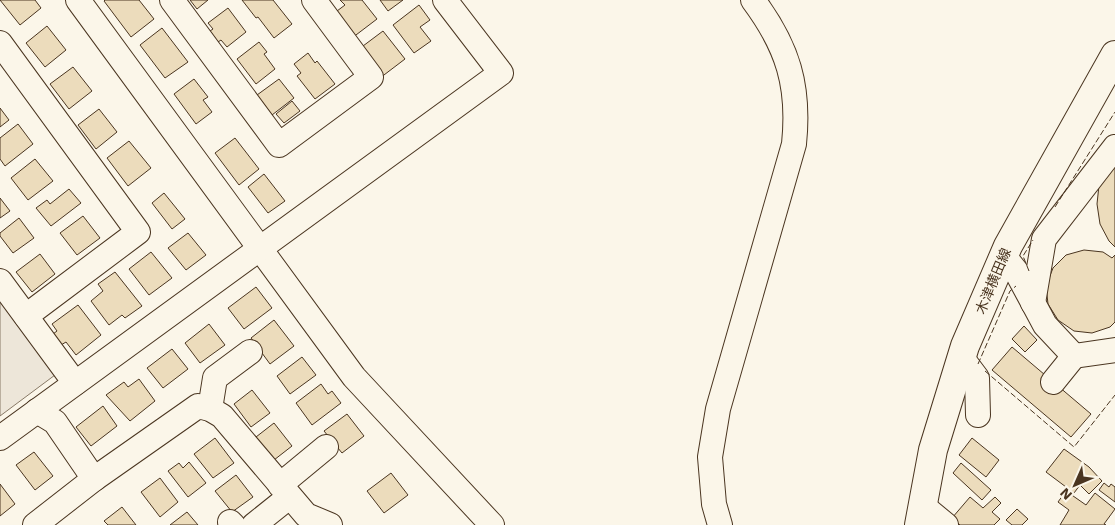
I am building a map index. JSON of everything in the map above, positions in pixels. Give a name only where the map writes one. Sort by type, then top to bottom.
[{"type":"main road","name":"木津横田線","points":[[921,515],[933,450],[962,358],[1004,256],[1115,55]]},
{"type":"street","points":[[78,0],[354,377],[492,525]]},
{"type":"street","points":[[172,0],[279,145],[371,77],[314,0]]},
{"type":"street","points":[[0,438],[501,73],[445,0]]},
{"type":"street","points":[[720,525],[714,504],[710,458],[718,409],[794,144],[796,123],[793,79],[786,55],[768,20],[753,0]]},
{"type":"street","points":[[0,43],[138,232],[26,316]]},
{"type":"street","points":[[1033,303],[1044,239],[1115,147]]},
{"type":"street","points":[[1004,256],[1016,271],[1045,325],[1074,356]]},
{"type":"street","points":[[0,281],[75,383]]},
{"type":"street","points":[[1053,382],[1074,356],[1115,350]]},
{"type":"street","points":[[210,409],[214,378],[250,352]]},
{"type":"street","points":[[962,358],[977,378],[978,415]]},
{"type":"street","points":[[35,525],[94,479],[198,406],[210,409],[222,416],[306,515],[330,525]]},
{"type":"street","points":[[37,411],[55,422],[94,479]]},
{"type":"street","points":[[254,525],[326,447]]},
{"type":"street","points":[[921,515],[946,525]]},
{"type":"shaded area","points":[[0,299],[55,375],[0,416]]},
{"type":"building","points":[[0,0],[35,0],[41,8],[20,25]]},
{"type":"building","points":[[105,0],[139,0],[154,19],[131,37]]},
{"type":"building","points":[[190,0],[208,0],[197,9]]},
{"type":"building","points":[[242,0],[273,0],[292,24],[274,38]]},
{"type":"building","points":[[340,0],[362,0],[377,19],[352,38],[333,14],[345,5]]},
{"type":"building","points":[[380,0],[403,0],[388,11]]},
{"type":"building","points":[[419,5],[430,20],[420,27],[431,41],[414,53],[393,25]]},
{"type":"building","points":[[228,8],[246,32],[227,47],[221,40],[218,42],[210,31],[213,29],[208,23]]},
{"type":"building","points":[[47,26],[66,50],[45,67],[26,43]]},
{"type":"building","points":[[162,28],[188,62],[165,78],[140,45]]},
{"type":"building","points":[[383,31],[405,59],[380,78],[359,49]]},
{"type":"building","points":[[259,42],[267,52],[264,54],[275,69],[256,84],[237,59]]},
{"type":"building","points":[[308,53],[315,63],[317,61],[335,84],[315,99],[297,76],[301,73],[294,64]]},
{"type":"building","points":[[73,67],[92,91],[69,109],[50,84]]},
{"type":"building","points":[[194,79],[208,97],[203,100],[212,112],[196,124],[174,94]]},
{"type":"building","points":[[279,79],[294,98],[272,115],[257,95]]},
{"type":"building","points":[[292,101],[300,111],[284,123],[276,114]]},
{"type":"building","points":[[0,108],[9,120],[0,127]]},
{"type":"building","points":[[99,109],[117,132],[96,149],[78,125]]},
{"type":"building","points":[[18,124],[33,144],[5,166],[0,159],[0,138]]},
{"type":"building","points":[[235,138],[259,169],[239,185],[215,153]]},
{"type":"building","points":[[129,141],[151,168],[128,186],[107,158]]},
{"type":"building","points":[[35,159],[53,181],[28,200],[11,178]]},
{"type":"building","points":[[1115,160],[1115,247],[1109,241],[1100,224],[1097,204],[1099,185]]},
{"type":"building","points":[[264,174],[285,201],[268,213],[248,187]]},
{"type":"building","points":[[69,189],[81,203],[51,226],[36,208],[47,200],[50,204]]},
{"type":"building","points":[[164,193],[185,219],[172,229],[152,203]]},
{"type":"building","points":[[0,198],[10,211],[0,218]]},
{"type":"building","points":[[83,216],[100,238],[77,255],[60,233]]},
{"type":"building","points":[[19,218],[34,238],[13,253],[0,236],[0,233]]},
{"type":"building","points":[[188,233],[206,255],[186,270],[168,248]]},
{"type":"building","points":[[1084,250],[1103,252],[1112,258],[1115,255],[1115,322],[1110,327],[1092,333],[1074,331],[1058,320],[1048,304],[1046,286],[1053,268],[1066,255]]},
{"type":"building","points":[[151,252],[172,278],[149,295],[129,269]]},
{"type":"building","points":[[40,254],[55,274],[32,292],[16,272]]},
{"type":"building","points":[[115,272],[142,306],[125,318],[122,315],[109,325],[91,301],[103,291],[98,284]]},
{"type":"building","points":[[256,287],[272,308],[244,329],[228,308]]},
{"type":"building","points":[[78,305],[101,335],[76,355],[66,342],[61,345],[53,334],[57,331],[52,324]]},
{"type":"building","points":[[274,320],[294,346],[270,364],[251,338]]},
{"type":"building","points":[[209,324],[225,345],[200,363],[185,343]]},
{"type":"building","points":[[1024,326],[1037,340],[1025,352],[1012,339]]},
{"type":"building","points":[[1012,347],[1091,414],[1071,437],[992,370]]},
{"type":"building","points":[[172,349],[188,369],[163,388],[147,368]]},
{"type":"building","points":[[302,357],[316,375],[290,394],[277,376]]},
{"type":"building","points":[[139,379],[155,401],[130,421],[106,395],[124,382],[128,387]]},
{"type":"building","points":[[321,384],[328,394],[332,391],[341,403],[312,425],[296,403]]},
{"type":"building","points":[[252,390],[270,413],[251,427],[234,404]]},
{"type":"building","points":[[103,406],[117,426],[91,446],[76,427]]},
{"type":"building","points":[[347,414],[364,436],[342,453],[324,431]]},
{"type":"building","points":[[274,423],[292,446],[274,460],[256,437]]},
{"type":"building","points":[[215,438],[234,463],[213,478],[194,454]]},
{"type":"building","points":[[972,438],[999,460],[986,477],[959,455]]},
{"type":"building","points":[[1064,449],[1089,467],[1102,481],[1089,494],[1080,485],[1074,493],[1046,472]]},
{"type":"building","points":[[34,452],[53,476],[35,490],[16,465]]},
{"type":"building","points":[[189,462],[206,483],[188,497],[168,471],[179,463],[183,468]]},
{"type":"building","points":[[961,463],[991,490],[982,500],[953,473]]},
{"type":"building","points":[[391,473],[408,495],[384,513],[367,491]]},
{"type":"building","points":[[236,475],[253,497],[232,512],[215,491]]},
{"type":"building","points":[[160,478],[178,502],[160,517],[141,492]]},
{"type":"building","points":[[1104,483],[1109,487],[1111,484],[1115,487],[1115,502],[1099,490]]},
{"type":"building","points":[[0,484],[15,504],[0,516]]},
{"type":"building","points":[[1066,491],[1086,505],[1095,493],[1115,509],[1104,524],[1106,525],[1060,525],[1069,510],[1058,502]]},
{"type":"building","points":[[970,497],[983,508],[995,497],[1001,503],[992,512],[1000,519],[994,525],[960,525],[952,518]]},
{"type":"building","points":[[122,507],[136,525],[108,525],[104,521]]},
{"type":"building","points":[[1017,509],[1028,519],[1022,525],[1012,525],[1006,520]]},
{"type":"building","points":[[187,512],[198,525],[170,525]]},
{"type":"fence","points":[[1055,207],[1115,112]]},
{"type":"fence","points":[[1029,271],[1023,256],[1033,240]]},
{"type":"fence","points":[[978,364],[1010,291],[1016,286]]},
{"type":"fence","points":[[985,371],[1074,447],[1115,395]]}]
